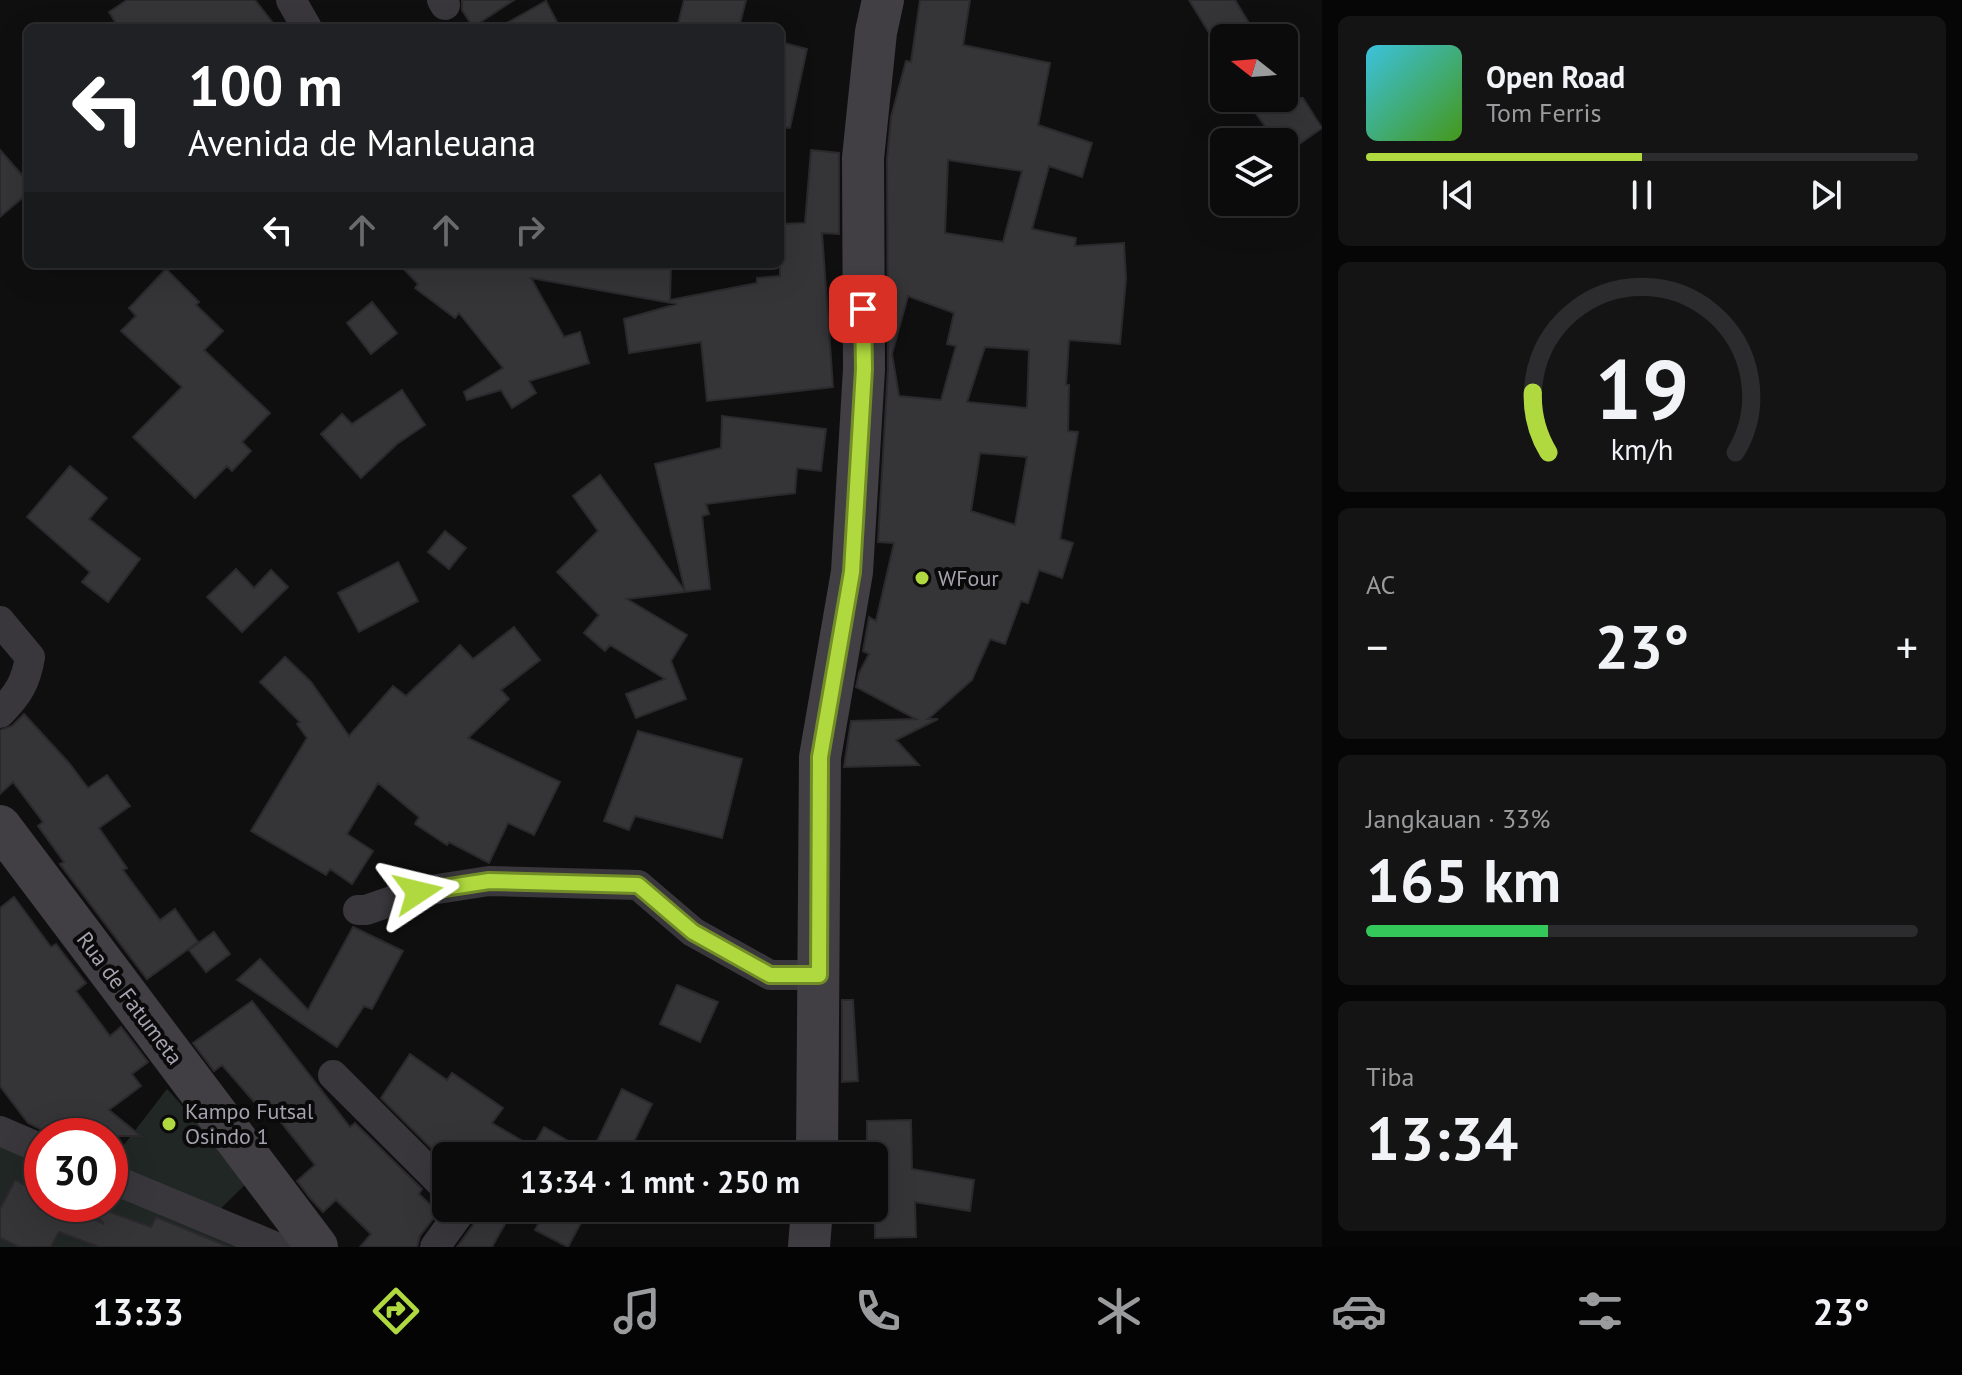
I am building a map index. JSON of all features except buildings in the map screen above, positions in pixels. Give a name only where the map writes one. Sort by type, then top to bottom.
[{"type":"street","points":[[291,0],[305,24]]},
{"type":"street","points":[[817,1142],[820,757],[852,572],[864,369],[863,158],[876,32],[883,0]]},
{"type":"street","points":[[0,621],[30,657],[27,676],[19,695],[0,713]]},
{"type":"street","name":"Rua de Fatumeta","points":[[0,826],[317,1247]]},
{"type":"street","points":[[358,910],[418,892],[489,881],[638,885],[693,932],[770,975],[819,975]]},
{"type":"street","points":[[333,1075],[432,1174]]},
{"type":"street","points":[[0,1112],[22,1141]]},
{"type":"street","points":[[128,1185],[276,1247]]},
{"type":"street","points":[[435,1247],[453,1222]]},
{"type":"street","points":[[809,1247],[811,1222]]},
{"type":"shaded area","name":"Kampo Futsal Osindo 1","points":[[167,1089],[250,1180],[213,1216],[128,1173],[128,1140]]},
{"type":"shaded area","points":[[0,1131],[24,1141],[24,1222],[128,1222],[128,1185],[276,1247],[0,1247]]},
{"type":"place","name":"WFour","points":[[922,578]]},
{"type":"place","name":"Kampo Futsal Osindo 1","points":[[169,1124]]},
{"type":"route","points":[[418,892],[489,881],[638,885],[693,932],[770,975],[819,975],[820,757],[852,572],[864,369],[863,309]]}]
